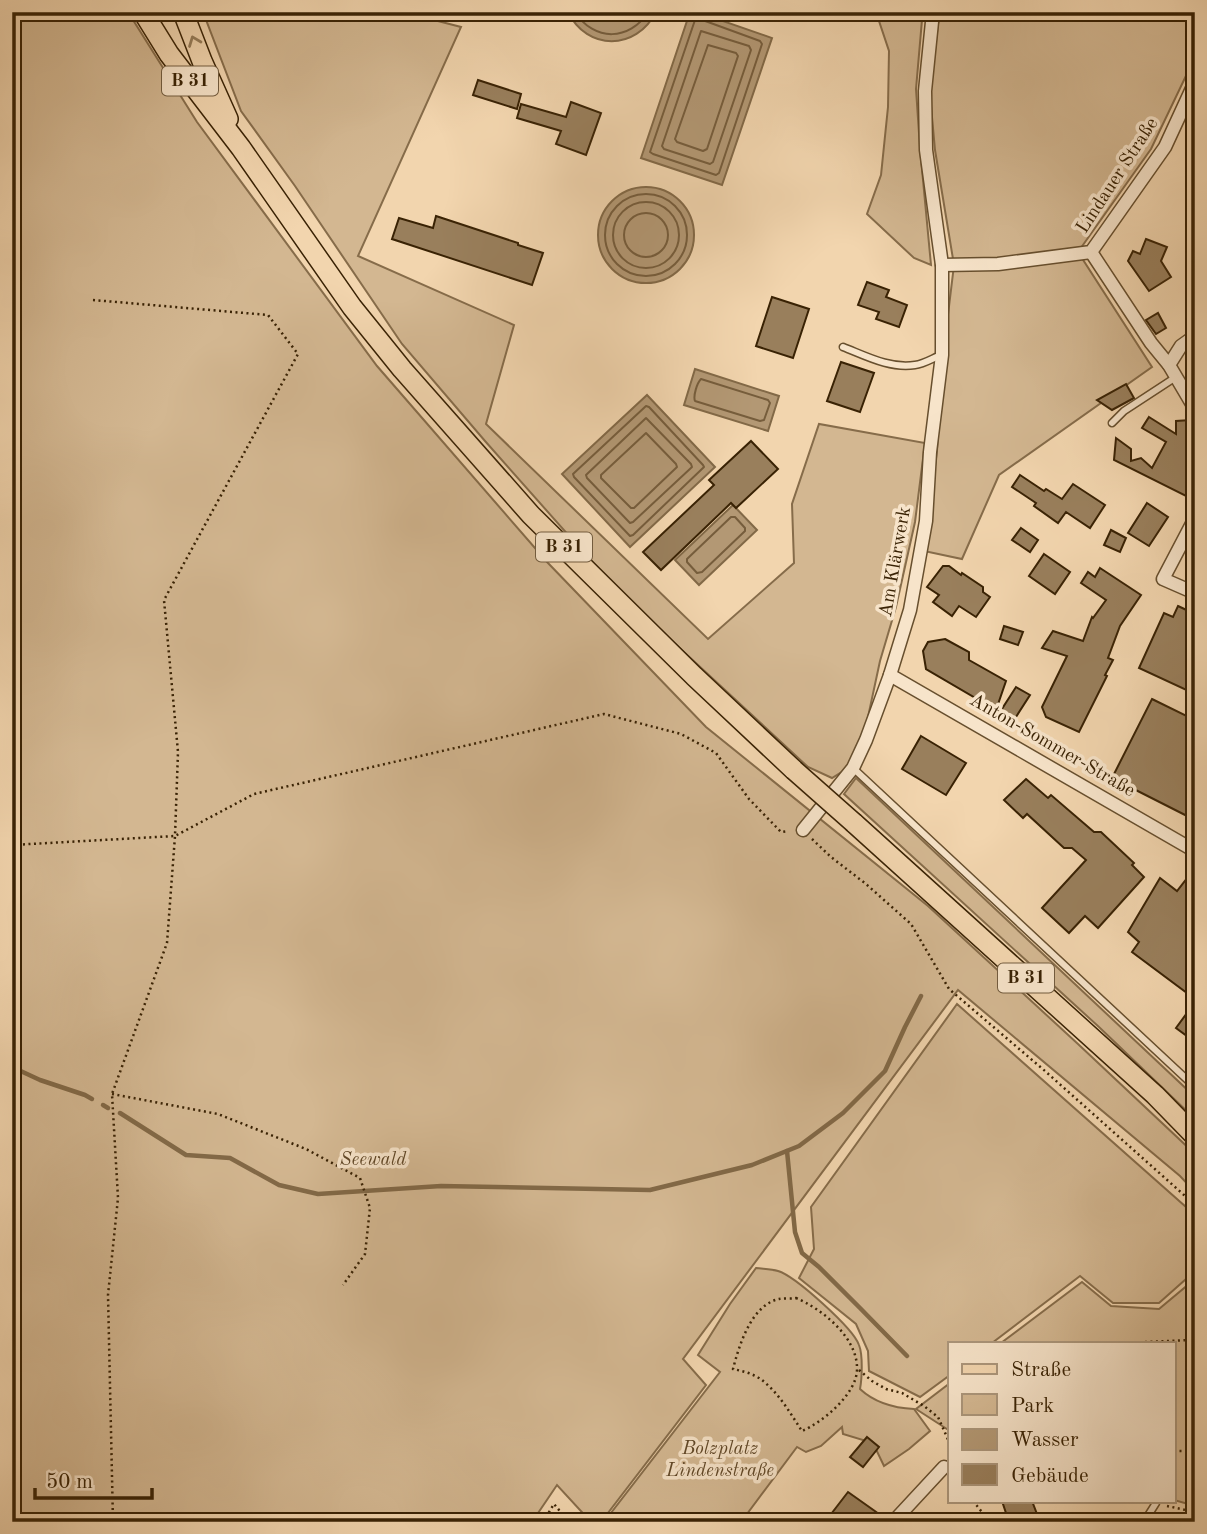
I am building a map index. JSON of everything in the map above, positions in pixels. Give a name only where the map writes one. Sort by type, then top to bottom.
[{"type":"main road","name":"B 31","points":[[143,12],[169,54],[241,148],[352,307],[402,369],[531,515],[694,676],[794,770],[1155,1095],[1195,1136]]},
{"type":"main road","points":[[183,12],[241,148]]},
{"type":"street","name":"Am Klärwerk","points":[[803,830],[853,768],[866,740],[910,610],[926,521],[930,452],[942,355],[942,265],[926,150],[925,91],[933,12]]},
{"type":"street","name":"Lindauer Straße","points":[[942,265],[998,264],[1091,252],[1165,147],[1195,82]]},
{"type":"street","name":"Lindauer Straße","points":[[1091,252],[1195,409]]},
{"type":"street","points":[[1172,371],[1181,346],[1195,336]]},
{"type":"street","points":[[1195,518],[1163,579],[1195,593]]},
{"type":"street","name":"Anton-Sommer-Straße","points":[[890,674],[1195,851]]},
{"type":"street","points":[[893,1522],[944,1466]]},
{"type":"lane","points":[[844,347],[881,363],[917,365],[942,355]]},
{"type":"lane","points":[[1112,423],[1172,371]]},
{"type":"lane","points":[[853,768],[1195,1087]]},
{"type":"lane","points":[[1144,1522],[1156,1503]]},
{"type":"path","points":[[93,300],[268,314],[298,354],[164,600],[178,751],[167,943],[111,1094],[118,1198],[108,1295],[113,1522]]},
{"type":"path","points":[[12,845],[175,836],[254,793],[604,714],[681,734],[716,753],[749,799],[781,832],[803,830],[911,924],[949,989],[1195,1206]]},
{"type":"path","points":[[111,1094],[218,1114],[306,1149],[360,1178],[370,1208],[365,1254],[343,1285]]},
{"type":"path","points":[[858,1369],[852,1387],[838,1405],[827,1416],[802,1431],[786,1406],[760,1379],[733,1369],[740,1344],[761,1309],[777,1299],[796,1298],[813,1305],[840,1330],[852,1348],[858,1369],[886,1389],[902,1393],[924,1406],[938,1417],[948,1440]]},
{"type":"path","points":[[1145,1342],[1195,1342]]},
{"type":"path","points":[[1176,1451],[1195,1451]]},
{"type":"path","points":[[973,1502],[990,1522]]},
{"type":"path","points":[[1156,1503],[1195,1512]]},
{"type":"path","points":[[543,1522],[554,1504],[569,1522]]},
{"type":"green space","name":"Seewald","points":[[12,12],[128,12],[197,122],[377,366],[548,563],[706,727],[928,906],[1195,1154],[1195,1192],[1180,1176],[958,990],[683,1359],[706,1385],[601,1522],[591,1522],[557,1485],[532,1522],[12,1522]]},
{"type":"green space","points":[[203,12],[403,12],[461,27],[358,256],[514,325],[486,424],[708,639],[794,563],[792,504],[819,424],[925,443],[915,522],[896,607],[880,661],[865,731],[848,768],[832,778],[808,767],[617,590],[402,344],[241,111]]},
{"type":"green space","points":[[876,12],[924,12],[916,89],[931,265],[914,258],[867,214],[881,175],[888,107],[889,51]]},
{"type":"green space","points":[[941,12],[1195,12],[1195,57],[1151,149],[1078,252],[1152,367],[999,475],[962,559],[924,551],[937,451],[943,356],[954,265],[935,150],[930,95]]},
{"type":"green space","points":[[856,778],[1195,1097],[1195,1119],[1099,1027],[844,794]]},
{"type":"green space","points":[[957,1004],[1195,1217],[1195,1271],[1159,1303],[1113,1303],[1080,1276],[993,1342],[948,1342],[948,1376],[920,1397],[869,1371],[868,1351],[856,1324],[799,1278],[814,1249],[811,1207]]},
{"type":"green space","name":"Bolzplatz Lindenstraße","points":[[756,1268],[775,1270],[786,1275],[823,1303],[859,1345],[862,1367],[860,1389],[885,1404],[914,1409],[930,1431],[884,1466],[873,1443],[843,1434],[842,1427],[821,1446],[806,1452],[797,1447],[741,1522],[604,1522],[720,1372],[698,1355]]},
{"type":"green space","points":[[1195,1279],[1195,1506],[1176,1501],[1176,1342],[1002,1342],[1082,1282],[1111,1306],[1159,1309]]},
{"type":"green space","points":[[948,1385],[948,1430],[916,1409]]},
{"type":"water","points":[[568,12],[656,12],[636,34],[612,41],[587,34],[576,25]]},
{"type":"water","points":[[690,12],[697,12],[772,38],[722,185],[641,158]]},
{"type":"water","points":[[646,187],[664,190],[680,201],[691,217],[694,235],[691,253],[680,269],[664,280],[646,283],[628,280],[612,269],[601,253],[598,235],[601,217],[612,201],[628,190]]},
{"type":"water","points":[[695,369],[779,396],[768,431],[684,405]]},
{"type":"water","points":[[647,395],[715,467],[630,547],[562,474]]},
{"type":"water","points":[[733,505],[757,530],[699,585],[675,560]]},
{"type":"building","points":[[478,80],[521,94],[517,109],[473,95]]},
{"type":"building","points":[[571,102],[601,113],[586,155],[556,144],[561,131],[517,118],[521,104],[566,117]]},
{"type":"building","points":[[436,216],[543,253],[532,285],[392,239],[399,218],[433,228]]},
{"type":"building","points":[[1146,239],[1167,247],[1161,261],[1171,277],[1149,291],[1128,261],[1133,251],[1140,254]]},
{"type":"building","points":[[867,282],[889,290],[886,297],[907,305],[899,327],[876,319],[879,312],[858,305]]},
{"type":"building","points":[[772,297],[809,309],[793,358],[756,346]]},
{"type":"building","points":[[1158,313],[1166,328],[1156,334],[1146,320]]},
{"type":"building","points":[[841,362],[874,373],[860,412],[827,401]]},
{"type":"building","points":[[1126,384],[1134,398],[1112,410],[1097,400]]},
{"type":"building","points":[[1149,417],[1176,434],[1176,421],[1191,420],[1192,436],[1195,435],[1195,479],[1186,496],[1114,460],[1116,438],[1131,449],[1131,461],[1141,458],[1152,468],[1166,442],[1142,428]]},
{"type":"building","points":[[751,441],[778,469],[736,508],[731,503],[661,570],[643,552],[714,485],[709,480]]},
{"type":"building","points":[[1020,475],[1062,499],[1073,484],[1105,505],[1090,528],[1066,512],[1058,523],[1034,506],[1036,503],[1012,487]]},
{"type":"building","points":[[1147,503],[1168,517],[1149,546],[1128,533]]},
{"type":"building","points":[[1021,528],[1038,540],[1030,552],[1012,540]]},
{"type":"building","points":[[1111,530],[1126,538],[1120,552],[1104,545]]},
{"type":"building","points":[[1044,554],[1070,572],[1055,594],[1029,576]]},
{"type":"building","points":[[943,566],[949,566],[961,575],[962,573],[983,587],[983,592],[990,597],[976,617],[959,606],[952,616],[933,602],[939,595],[927,587]]},
{"type":"building","points":[[1100,568],[1141,595],[1120,626],[1108,658],[1113,660],[1105,675],[1107,676],[1079,732],[1046,717],[1042,707],[1067,656],[1042,648],[1053,631],[1083,641],[1092,617],[1106,600],[1081,583],[1088,572],[1095,577]]},
{"type":"building","points":[[1178,606],[1195,614],[1195,694],[1139,668],[1164,613],[1173,617]]},
{"type":"building","points":[[1004,626],[1023,632],[1018,645],[1000,639]]},
{"type":"building","points":[[945,639],[969,652],[969,660],[1006,681],[996,710],[926,669],[923,651],[928,642]]},
{"type":"building","points":[[1016,687],[1030,695],[1014,720],[1000,712]]},
{"type":"building","points":[[1152,699],[1195,720],[1195,820],[1112,778]]},
{"type":"building","points":[[921,736],[966,763],[946,795],[902,769]]},
{"type":"building","points":[[1026,779],[1048,798],[1051,795],[1094,832],[1101,832],[1134,863],[1132,865],[1144,877],[1098,928],[1085,916],[1069,933],[1042,908],[1086,860],[1072,848],[1064,848],[1027,814],[1023,818],[1004,800]]},
{"type":"building","points":[[1195,868],[1195,999],[1132,952],[1139,942],[1128,932],[1160,878],[1177,891]]},
{"type":"building","points":[[1195,1002],[1195,1042],[1176,1028]]},
{"type":"building","points":[[867,1437],[879,1447],[863,1467],[850,1457]]},
{"type":"building","points":[[848,1492],[879,1514],[874,1522],[825,1522]]},
{"type":"building","points":[[1002,1502],[1032,1502],[1040,1522],[1009,1522]]},
{"type":"waterway","points":[[120,1113],[186,1155],[230,1158],[279,1185],[318,1194],[441,1186],[650,1190],[752,1165],[799,1146],[843,1113],[885,1071],[921,996]]},
{"type":"waterway","points":[[12,1067],[92,1099]]},
{"type":"waterway","points":[[103,1105],[108,1108]]},
{"type":"waterway","points":[[787,1151],[795,1232],[802,1253],[907,1356]]}]
